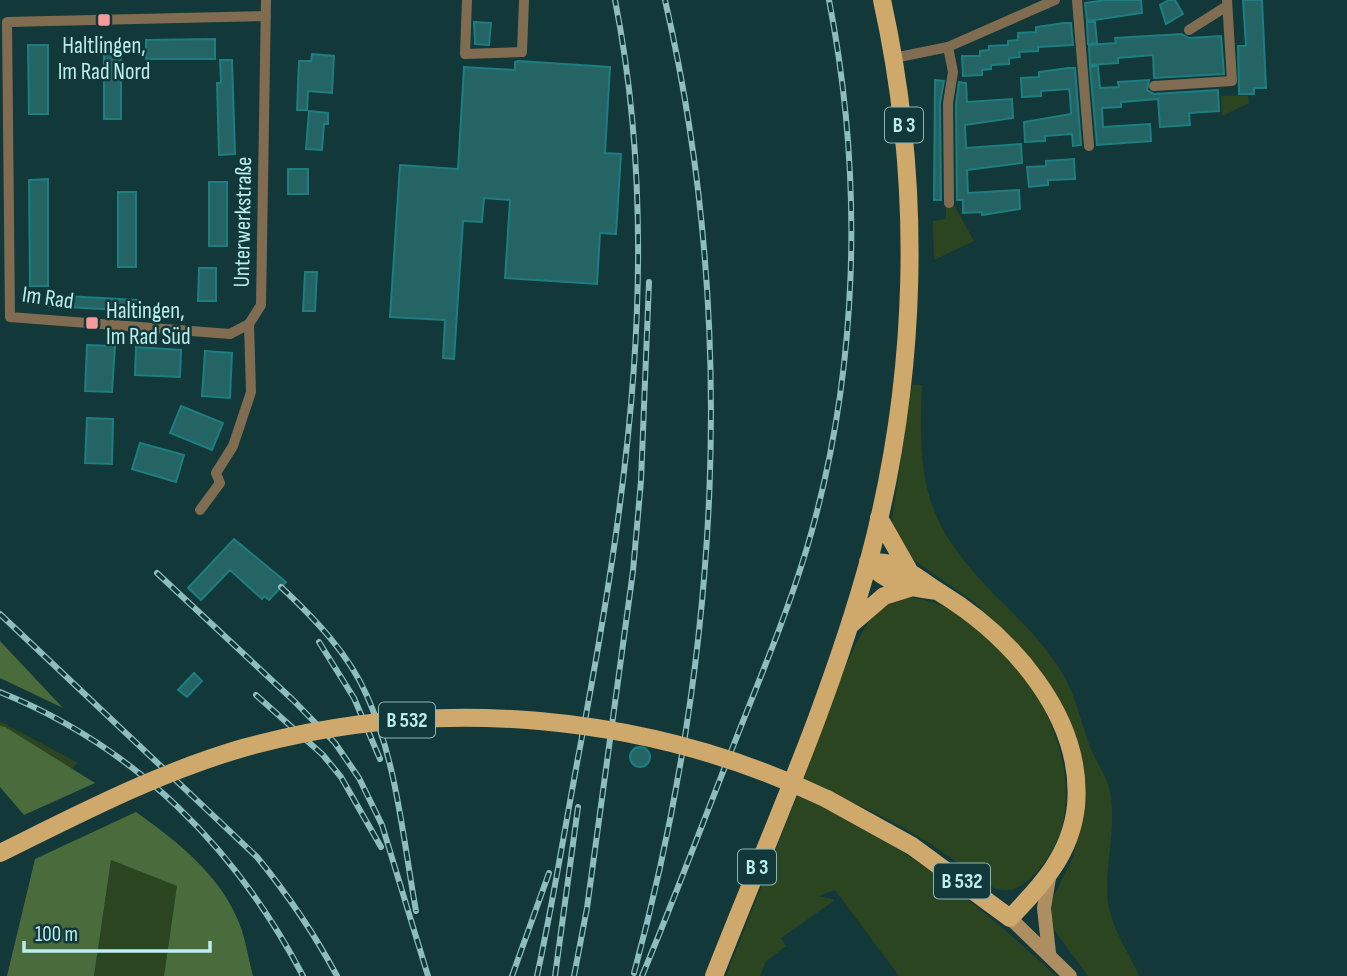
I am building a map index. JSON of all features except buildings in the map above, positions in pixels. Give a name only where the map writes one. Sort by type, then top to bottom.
[{"type":"main road","name":"B 3","points":[[714,976],[849,627],[879,518],[899,413],[908,317],[910,242],[904,129],[882,0]]},
{"type":"main road","points":[[879,518],[908,569]]},
{"type":"main road","points":[[868,562],[885,561],[908,569],[985,623],[1021,661],[1048,699],[1067,743],[1077,786],[1071,832],[1049,878],[1010,918]]},
{"type":"main road","points":[[868,562],[883,578],[910,588],[937,591]]},
{"type":"main road","points":[[849,627],[884,596],[910,588]]},
{"type":"main road","name":"B 532","points":[[0,853],[112,797],[221,755],[315,732],[428,719],[531,720],[646,737],[740,764],[827,799],[912,846],[1010,918]]},
{"type":"street","name":"Unterwerkstraße","points":[[200,510],[220,483],[216,473],[233,446],[251,392],[249,324],[261,305],[266,0]]},
{"type":"street","points":[[467,0],[465,54],[522,52],[524,0]]},
{"type":"street","points":[[894,58],[948,47],[1055,0]]},
{"type":"street","points":[[1077,0],[1089,146]]},
{"type":"street","points":[[1189,30],[1227,3]]},
{"type":"street","points":[[1154,86],[1233,81],[1227,3]]},
{"type":"street","name":"Im Rad","points":[[249,324],[230,334],[10,317],[7,22],[266,16]]},
{"type":"street","points":[[948,47],[953,72],[948,103],[949,203]]},
{"type":"street","points":[[1049,878],[1044,918],[1049,953]]},
{"type":"street","points":[[1010,918],[1070,976]]},
{"type":"green space","points":[[1248,95],[1249,103],[1222,116],[1221,96]]},
{"type":"green space","points":[[953,203],[974,241],[934,260],[933,221],[946,219],[946,204]]},
{"type":"green space","points":[[912,385],[922,385],[921,421],[925,480],[942,528],[977,576],[1030,630],[1062,672],[1072,692],[1093,754],[1106,780],[1112,810],[1107,877],[1108,903],[1117,931],[1139,976],[1088,976],[1055,931],[1051,914],[1053,898],[1073,857],[1085,792],[1080,756],[1043,677],[1023,650],[973,601],[908,556],[891,526]]},
{"type":"green space","points":[[906,597],[945,607],[982,630],[1015,663],[1041,703],[1059,747],[1066,791],[1060,833],[1039,869],[1028,881],[1014,889],[991,887],[903,827],[803,781],[856,644],[877,611]]},
{"type":"green space","points":[[0,641],[63,708],[0,678]]},
{"type":"green space","points":[[0,721],[78,763],[72,769],[0,726]]},
{"type":"green space","points":[[0,726],[95,783],[24,815],[0,787]]},
{"type":"green space","points":[[797,796],[833,812],[902,851],[997,923],[1056,976],[899,976],[835,890],[819,896],[835,900],[781,938],[786,946],[766,961],[760,976],[726,976]]},
{"type":"green space","points":[[136,812],[194,858],[219,886],[240,925],[253,976],[164,976],[177,886],[111,860],[94,976],[7,976],[35,859]]},
{"type":"green space","points":[[111,860],[177,886],[164,976],[94,976]]},
{"type":"railway","points":[[537,976],[613,557],[634,371],[638,278],[637,186],[629,93],[615,0]]},
{"type":"railway","points":[[634,973],[663,853],[686,732],[701,610],[710,488],[710,365],[703,243],[688,121],[665,0]]},
{"type":"railway","points":[[642,976],[790,600],[824,484],[846,347],[851,207],[848,137],[829,0]]},
{"type":"railway","points":[[574,976],[587,908],[633,571],[641,481],[649,282]]},
{"type":"railway","points":[[157,573],[293,700],[335,743],[359,778],[382,825],[428,976]]},
{"type":"railway","points":[[281,587],[341,651],[367,696],[392,774],[416,911]]},
{"type":"railway","points":[[0,614],[257,857],[300,915],[337,976]]},
{"type":"railway","points":[[319,642],[354,698],[380,759]]},
{"type":"railway","points":[[0,692],[49,715],[95,742],[138,772],[177,807],[214,844],[247,885],[303,976]]},
{"type":"railway","points":[[256,695],[323,755],[341,777],[381,847]]},
{"type":"railway","points":[[555,976],[578,807]]},
{"type":"railway","points":[[512,976],[549,873]]},
{"type":"place","name":"Haltlingen, Im Rad Nord","points":[[104,20]]},
{"type":"place","name":"Haltingen, Im Rad Süd","points":[[92,323]]}]
